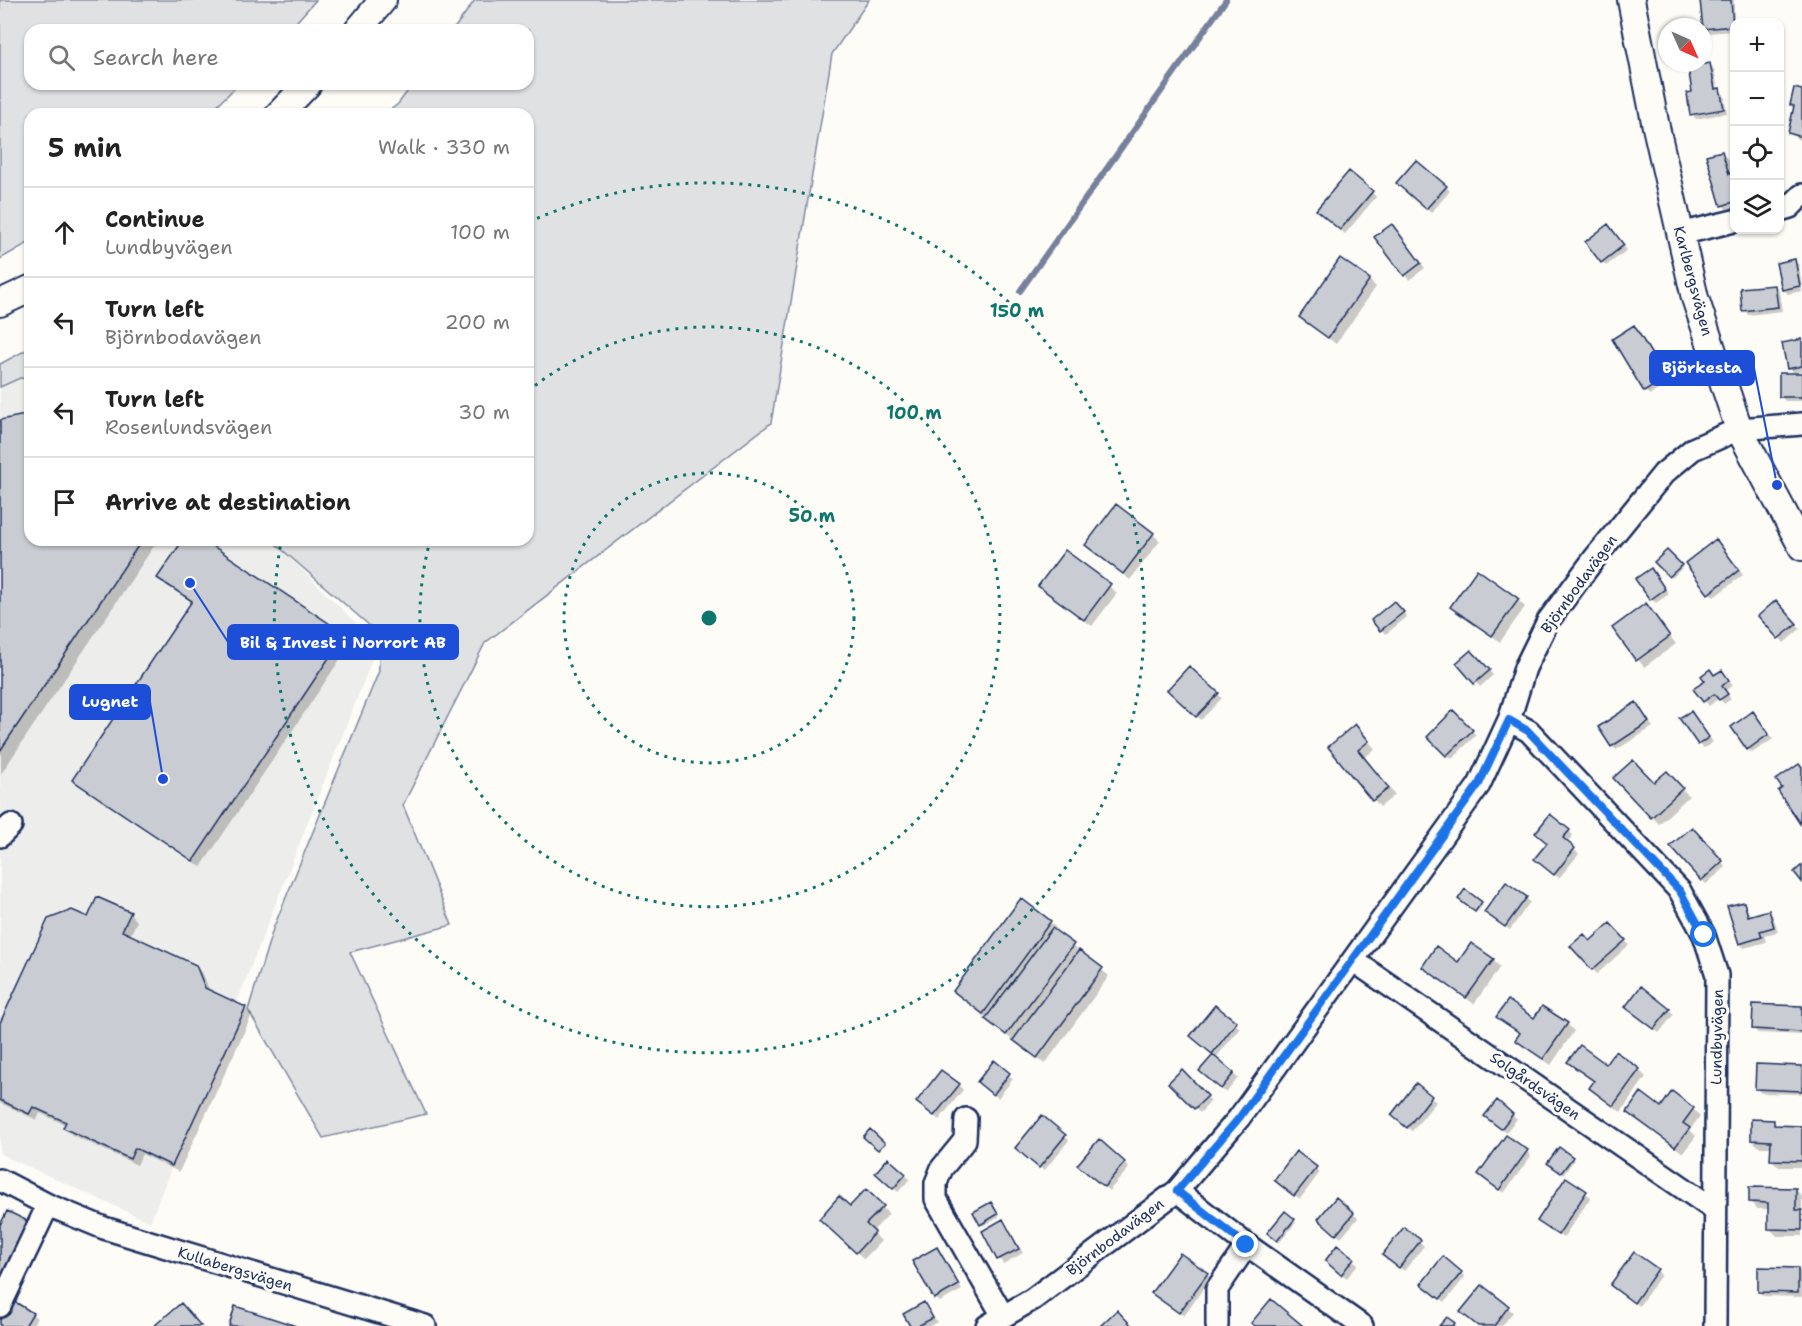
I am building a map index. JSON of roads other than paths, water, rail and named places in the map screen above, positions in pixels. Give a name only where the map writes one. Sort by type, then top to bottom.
[{"type":"street","points":[[363,24],[383,0]]},
{"type":"street","name":"Karlbergsvägen","points":[[1631,0],[1695,298],[1738,429],[1802,547]]},
{"type":"street","points":[[285,108],[302,90]]},
{"type":"street","points":[[1784,209],[1790,207],[1802,195]]},
{"type":"street","points":[[1680,234],[1730,222]]},
{"type":"street","points":[[0,303],[24,292]]},
{"type":"street","name":"Björnbodavägen","points":[[966,1119],[965,1140],[942,1168],[936,1183],[936,1199],[995,1321],[1033,1299],[1177,1191],[1239,1118],[1479,784],[1509,720],[1525,668],[1548,621],[1594,559],[1664,473],[1693,449],[1738,429],[1802,424]]},
{"type":"street","name":"Lundbyvägen","points":[[1509,720],[1528,731],[1680,891],[1704,935],[1717,975],[1715,1326]]},
{"type":"street","name":"Solgårdsvägen","points":[[1354,961],[1715,1210]]},
{"type":"street","name":"Kullabergsvägen","points":[[0,1180],[48,1205],[104,1228],[400,1323],[425,1326]]},
{"type":"street","points":[[1177,1191],[1246,1245],[1362,1326]]},
{"type":"street","points":[[0,1306],[48,1205]]},
{"type":"street","points":[[1213,1323],[1217,1288],[1246,1245]]},
{"type":"waterway","points":[[1020,291],[1226,0]]},
{"type":"place","name":"Björkesta","points":[[1777,485]]},
{"type":"place","name":"Bil & Invest i Norrort AB","points":[[190,583]]},
{"type":"place","name":"Lugnet","points":[[163,779]]}]
